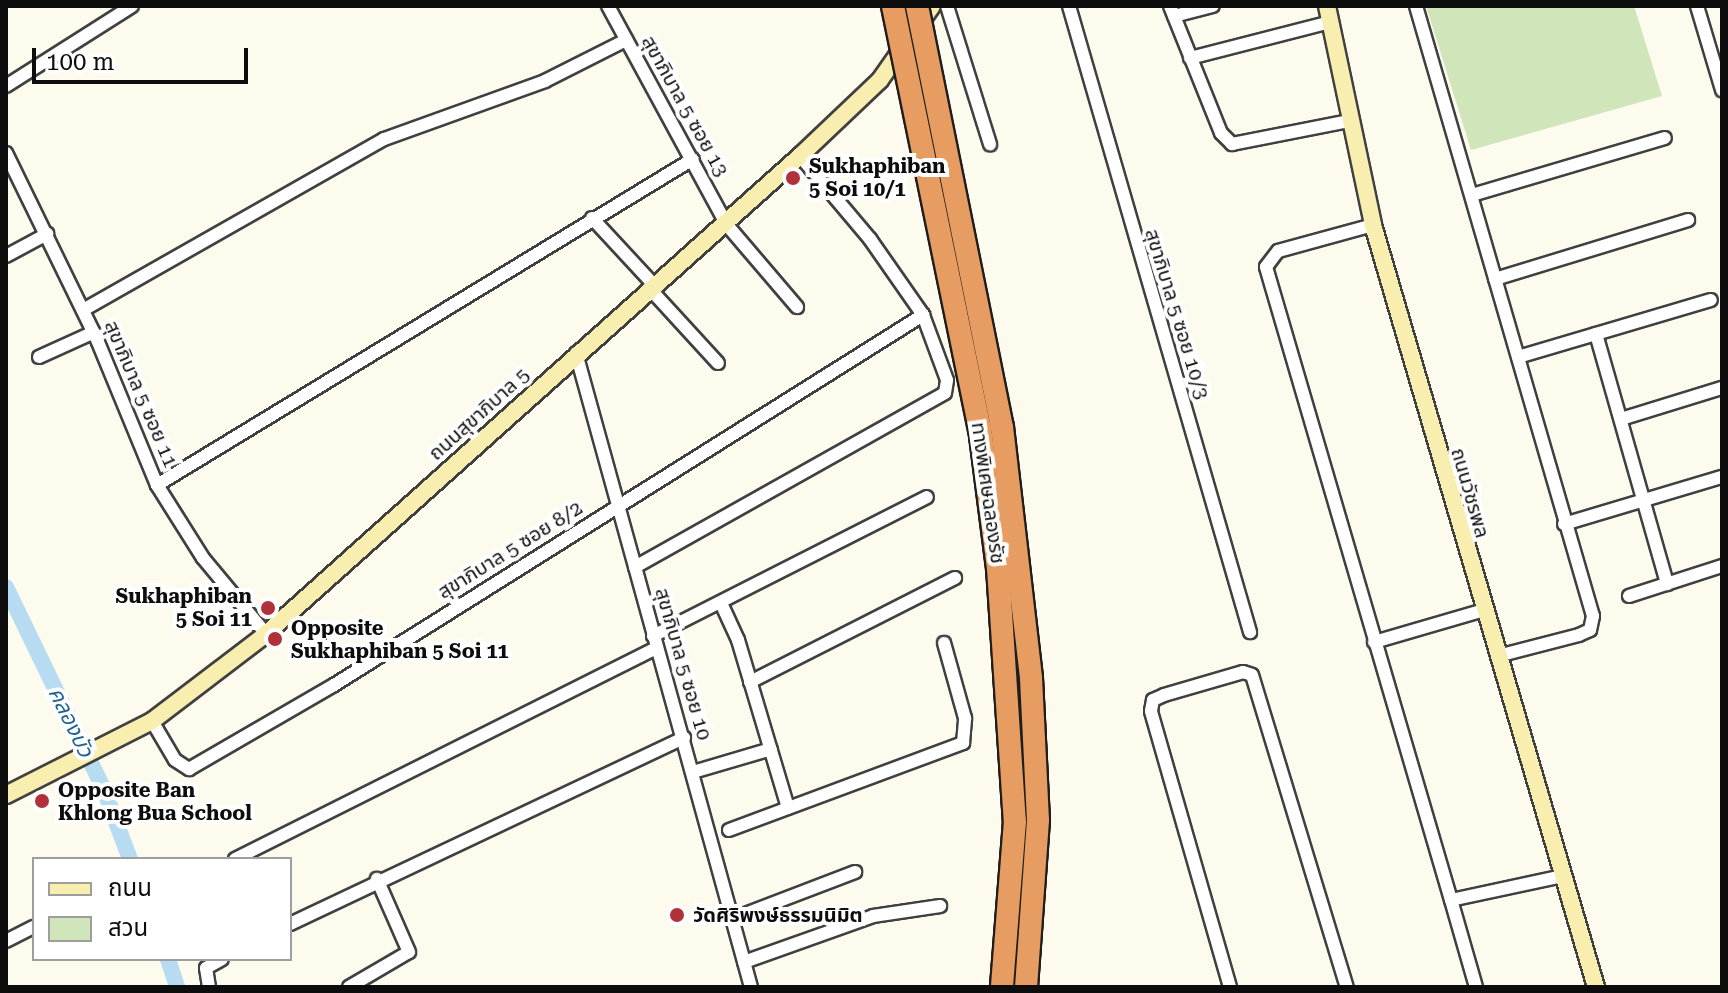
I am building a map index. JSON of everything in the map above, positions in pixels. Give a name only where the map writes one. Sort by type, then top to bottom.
[{"type":"highway","name":"ทางพิเศษฉลองรัช","points":[[893,6],[980,428],[998,568],[1015,821],[1002,987]]},
{"type":"highway","name":"ทางพิเศษฉลองรัช","points":[[917,6],[1002,427],[1031,678],[1038,820],[1026,987]]},
{"type":"street","points":[[6,86],[132,6]]},
{"type":"street","name":"สุขาภิบาล 5 ซอย 13","points":[[608,6],[727,225],[797,307]]},
{"type":"street","name":"ถนนสุขาภิบาล 5","points":[[6,795],[117,742],[152,721],[266,634],[576,353],[727,225],[880,80],[932,6]]},
{"type":"street","points":[[947,6],[990,144]]},
{"type":"street","name":"สุขาภิบาล 5 ซอย 10/3","points":[[1069,6],[1250,632]]},
{"type":"street","points":[[1213,6],[1172,11],[1221,133],[1232,144],[1349,121]]},
{"type":"street","points":[[1416,6],[1593,616],[1590,630],[1498,656]]},
{"type":"street","points":[[1697,6],[1722,90]]},
{"type":"street","points":[[1190,58],[1328,14]]},
{"type":"street","name":"ถนนวัชรพล","points":[[1328,14],[1373,225],[1596,987]]},
{"type":"street","points":[[83,310],[384,139],[545,81],[626,40]]},
{"type":"street","points":[[1472,195],[1665,138]]},
{"type":"street","name":"สุขาภิบาล 5 ซอย 11","points":[[6,153],[12,174],[47,234],[94,332],[157,485],[203,558],[266,634]]},
{"type":"street","points":[[635,567],[945,393],[947,380],[923,315],[870,239],[800,156]]},
{"type":"street","points":[[157,485],[693,159]]},
{"type":"street","points":[[592,218],[718,363]]},
{"type":"street","points":[[1495,279],[1688,220]]},
{"type":"street","points":[[1373,225],[1278,251],[1266,267],[1476,987]]},
{"type":"street","points":[[6,256],[47,234]]},
{"type":"street","points":[[1518,357],[1711,300]]},
{"type":"street","points":[[618,507],[923,315]]},
{"type":"street","points":[[39,357],[94,332]]},
{"type":"street","points":[[1596,334],[1667,584]]},
{"type":"street","name":"สุขาภิบาล 5 ซอย 10","points":[[576,353],[751,987]]},
{"type":"street","points":[[1621,419],[1722,388]]},
{"type":"street","points":[[1564,524],[1722,477]]},
{"type":"street","points":[[239,857],[927,497]]},
{"type":"street","name":"สุขาภิบาล 5 ซอย 8/2","points":[[152,721],[175,760],[189,769],[618,507]]},
{"type":"street","points":[[1629,596],[1722,566]]},
{"type":"street","points":[[750,682],[955,578]]},
{"type":"street","points":[[721,603],[750,682],[788,808]]},
{"type":"street","points":[[1374,642],[1484,610]]},
{"type":"street","points":[[729,830],[963,743],[965,718],[944,643]]},
{"type":"street","points":[[1230,987],[1151,711],[1153,700],[1164,695],[1243,672],[1252,675],[1347,987]]},
{"type":"street","points":[[292,923],[377,879],[684,738]]},
{"type":"street","points":[[693,772],[771,749]]},
{"type":"street","points":[[732,919],[855,872]]},
{"type":"street","points":[[1451,900],[1563,876]]},
{"type":"street","points":[[349,987],[409,952],[377,879]]},
{"type":"street","points":[[744,962],[873,916],[940,906]]},
{"type":"street","points":[[6,941],[32,928]]},
{"type":"street","points":[[209,987],[206,968],[218,961]]},
{"type":"green space","points":[[1426,6],[1634,6],[1662,96],[1471,150]]},
{"type":"waterway","name":"คลองบัว","points":[[6,587],[104,790],[129,857]]},
{"type":"waterway","name":"คลองบัว","points":[[169,961],[177,987]]},
{"type":"place","name":"Sukhaphiban 5 Soi 10/1","points":[[793,178]]},
{"type":"place","name":"Sukhaphiban 5 Soi 11","points":[[268,608]]},
{"type":"place","name":"Opposite Sukhaphiban 5 Soi 11","points":[[275,639]]},
{"type":"place","name":"Opposite Ban Khlong Bua School","points":[[42,801]]},
{"type":"place","name":"วัดศิริพงษ์ธรรมนิมิต","points":[[677,915]]}]
